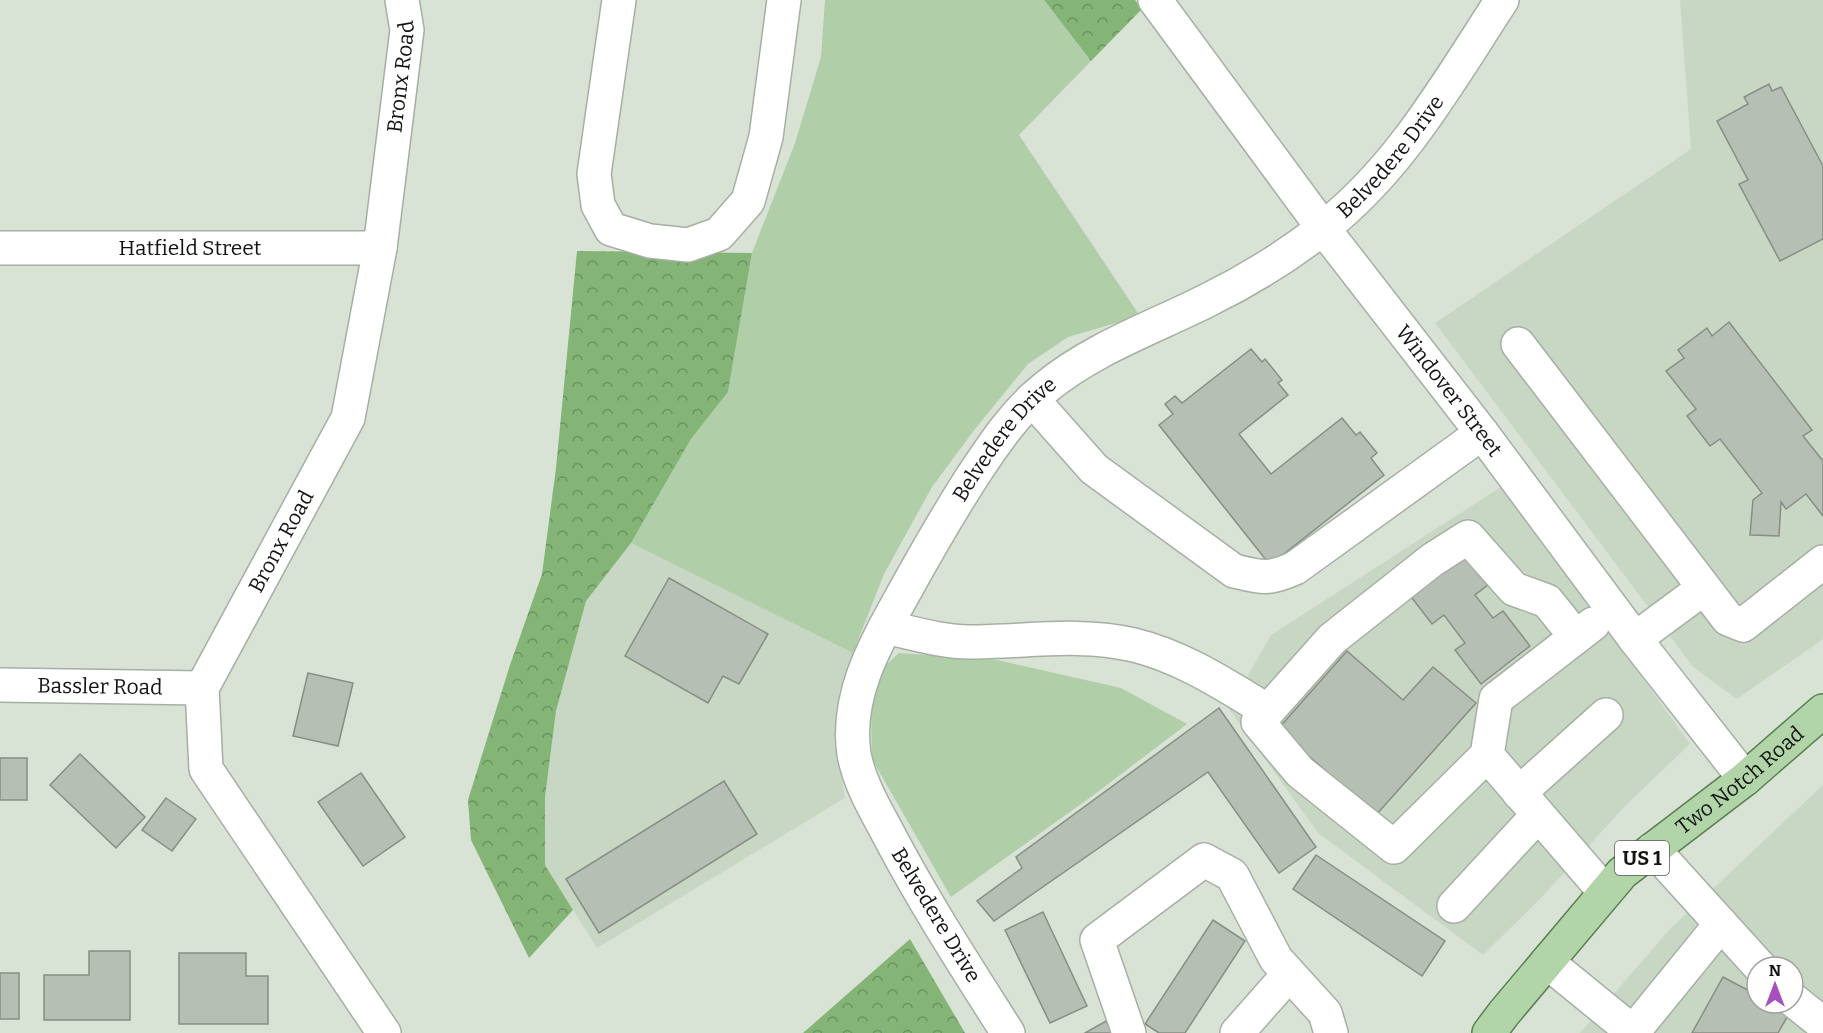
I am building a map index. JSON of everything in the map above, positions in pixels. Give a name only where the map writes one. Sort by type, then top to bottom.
[{"type":"main road","name":"Two Notch Road","points":[[1489,1033],[1622,873],[1745,779],[1823,711]]},
{"type":"street","name":"Bronx Road","points":[[202,688],[348,418],[380,248],[407,30],[402,0]]},
{"type":"street","points":[[619,0],[594,174],[598,205],[611,229],[650,241],[688,245],[719,234],[748,201],[766,137],[784,0]]},
{"type":"street","name":"Windover Street","points":[[1155,0],[1323,228],[1482,433],[1635,639],[1745,779]]},
{"type":"street","name":"Belvedere Drive","points":[[1008,1033],[919,892],[862,785],[852,729],[854,704],[859,684],[885,627],[955,504],[999,436],[1015,416],[1064,373],[1119,341],[1207,301],[1263,270],[1323,228],[1361,194],[1393,160],[1421,124],[1503,0]]},
{"type":"street","name":"Hatfield Street","points":[[0,248],[380,248]]},
{"type":"street","points":[[1518,344],[1728,619],[1743,625],[1823,562]]},
{"type":"street","points":[[1032,399],[1094,470],[1234,571],[1257,577],[1275,577],[1295,567],[1482,433]]},
{"type":"street","points":[[1576,637],[1547,602],[1514,589],[1468,537],[1432,560],[1332,639],[1257,722],[1300,772],[1394,847],[1487,755],[1496,699],[1576,637],[1612,608]]},
{"type":"street","points":[[1635,639],[1704,588]]},
{"type":"street","points":[[885,627],[958,641],[1092,638],[1134,645],[1209,674],[1268,711]]},
{"type":"street","name":"Bassler Road","points":[[0,685],[202,688]]},
{"type":"street","points":[[202,688],[206,769],[384,1033]]},
{"type":"street","points":[[1454,906],[1529,804],[1606,715]]},
{"type":"street","points":[[1487,755],[1605,892]]},
{"type":"street","points":[[1653,849],[1749,955]]},
{"type":"street","points":[[1129,1033],[1097,940],[1204,860],[1232,875],[1276,959],[1325,1013],[1331,1033]]},
{"type":"street","points":[[1547,962],[1633,1032],[1721,924]]},
{"type":"street","points":[[1237,1033],[1289,974]]},
{"type":"street","points":[[1805,1010],[1823,1024]]},
{"type":"shaded area","points":[[1680,0],[1823,0],[1823,639],[1737,699],[1693,667],[1435,323],[1691,149]]},
{"type":"shaded area","points":[[1504,485],[1690,744],[1627,804],[1541,898],[1483,955],[1318,833],[1229,709],[1271,635]]},
{"type":"shaded area","points":[[631,543],[853,653],[839,693],[837,748],[845,798],[597,948],[545,865],[545,797],[556,711],[586,601]]},
{"type":"shaded area","points":[[1823,785],[1823,1033],[1580,1033],[1669,930]]},
{"type":"green space","points":[[825,0],[1044,0],[1091,61],[1019,135],[1140,316],[1068,337],[1028,364],[932,487],[884,574],[853,653],[631,543],[691,439],[728,392],[752,253],[795,143],[821,57]]},
{"type":"green space","points":[[1044,0],[1135,0],[1142,9],[1091,61]]},
{"type":"green space","points":[[577,251],[752,253],[728,392],[691,439],[631,543],[586,601],[556,711],[545,797],[545,865],[573,910],[529,958],[471,840],[468,800],[510,665],[542,574],[556,468]]},
{"type":"green space","points":[[899,653],[997,660],[1121,688],[1187,724],[1095,794],[951,897],[872,759],[871,710],[874,676]]},
{"type":"green space","points":[[910,939],[965,1033],[803,1033]]},
{"type":"building","points":[[1769,84],[1772,91],[1781,87],[1823,166],[1823,239],[1780,261],[1739,184],[1748,180],[1717,121],[1748,104],[1744,97]]},
{"type":"building","points":[[1729,322],[1812,430],[1803,436],[1823,461],[1823,516],[1806,494],[1786,509],[1781,502],[1779,536],[1750,535],[1753,500],[1762,493],[1720,439],[1710,446],[1687,416],[1696,409],[1666,371],[1684,358],[1678,350],[1707,328],[1712,336]]},
{"type":"building","points":[[1251,349],[1262,362],[1265,359],[1282,380],[1278,383],[1288,395],[1239,434],[1271,474],[1342,418],[1356,435],[1360,432],[1377,453],[1371,458],[1384,475],[1270,565],[1159,425],[1173,414],[1165,404],[1175,396],[1182,403]]},
{"type":"building","points":[[1461,548],[1489,584],[1475,595],[1493,618],[1503,611],[1530,646],[1481,684],[1455,650],[1465,643],[1444,615],[1432,624],[1405,589]]},
{"type":"building","points":[[669,578],[768,634],[739,684],[723,676],[708,703],[625,656]]},
{"type":"building","points":[[1347,651],[1403,700],[1433,667],[1476,703],[1376,815],[1278,729]]},
{"type":"building","points":[[308,673],[353,683],[338,746],[293,736]]},
{"type":"building","points":[[1219,708],[1316,847],[1279,873],[1208,772],[994,921],[977,901],[1022,868],[1016,857]]},
{"type":"building","points":[[80,754],[145,817],[116,848],[50,785]]},
{"type":"building","points":[[0,758],[27,758],[27,800],[0,800]]},
{"type":"building","points":[[361,773],[405,837],[363,866],[318,802]]},
{"type":"building","points":[[724,781],[757,834],[599,933],[566,879]]},
{"type":"building","points":[[166,798],[196,819],[172,851],[142,830]]},
{"type":"building","points":[[1316,855],[1445,941],[1422,976],[1293,889]]},
{"type":"building","points":[[1043,912],[1087,1006],[1050,1023],[1005,930]]},
{"type":"building","points":[[1213,920],[1245,941],[1185,1033],[1159,1033],[1145,1024]]},
{"type":"building","points":[[89,951],[130,951],[130,1020],[44,1020],[44,975],[89,975]]},
{"type":"building","points":[[179,953],[246,953],[246,976],[268,976],[268,1024],[179,1024]]},
{"type":"building","points":[[0,973],[19,973],[19,1019],[0,1019]]},
{"type":"building","points":[[1723,977],[1745,989],[1745,1015],[1788,1015],[1778,1033],[1692,1033]]},
{"type":"building","points":[[1106,1021],[1113,1033],[1085,1033]]}]
